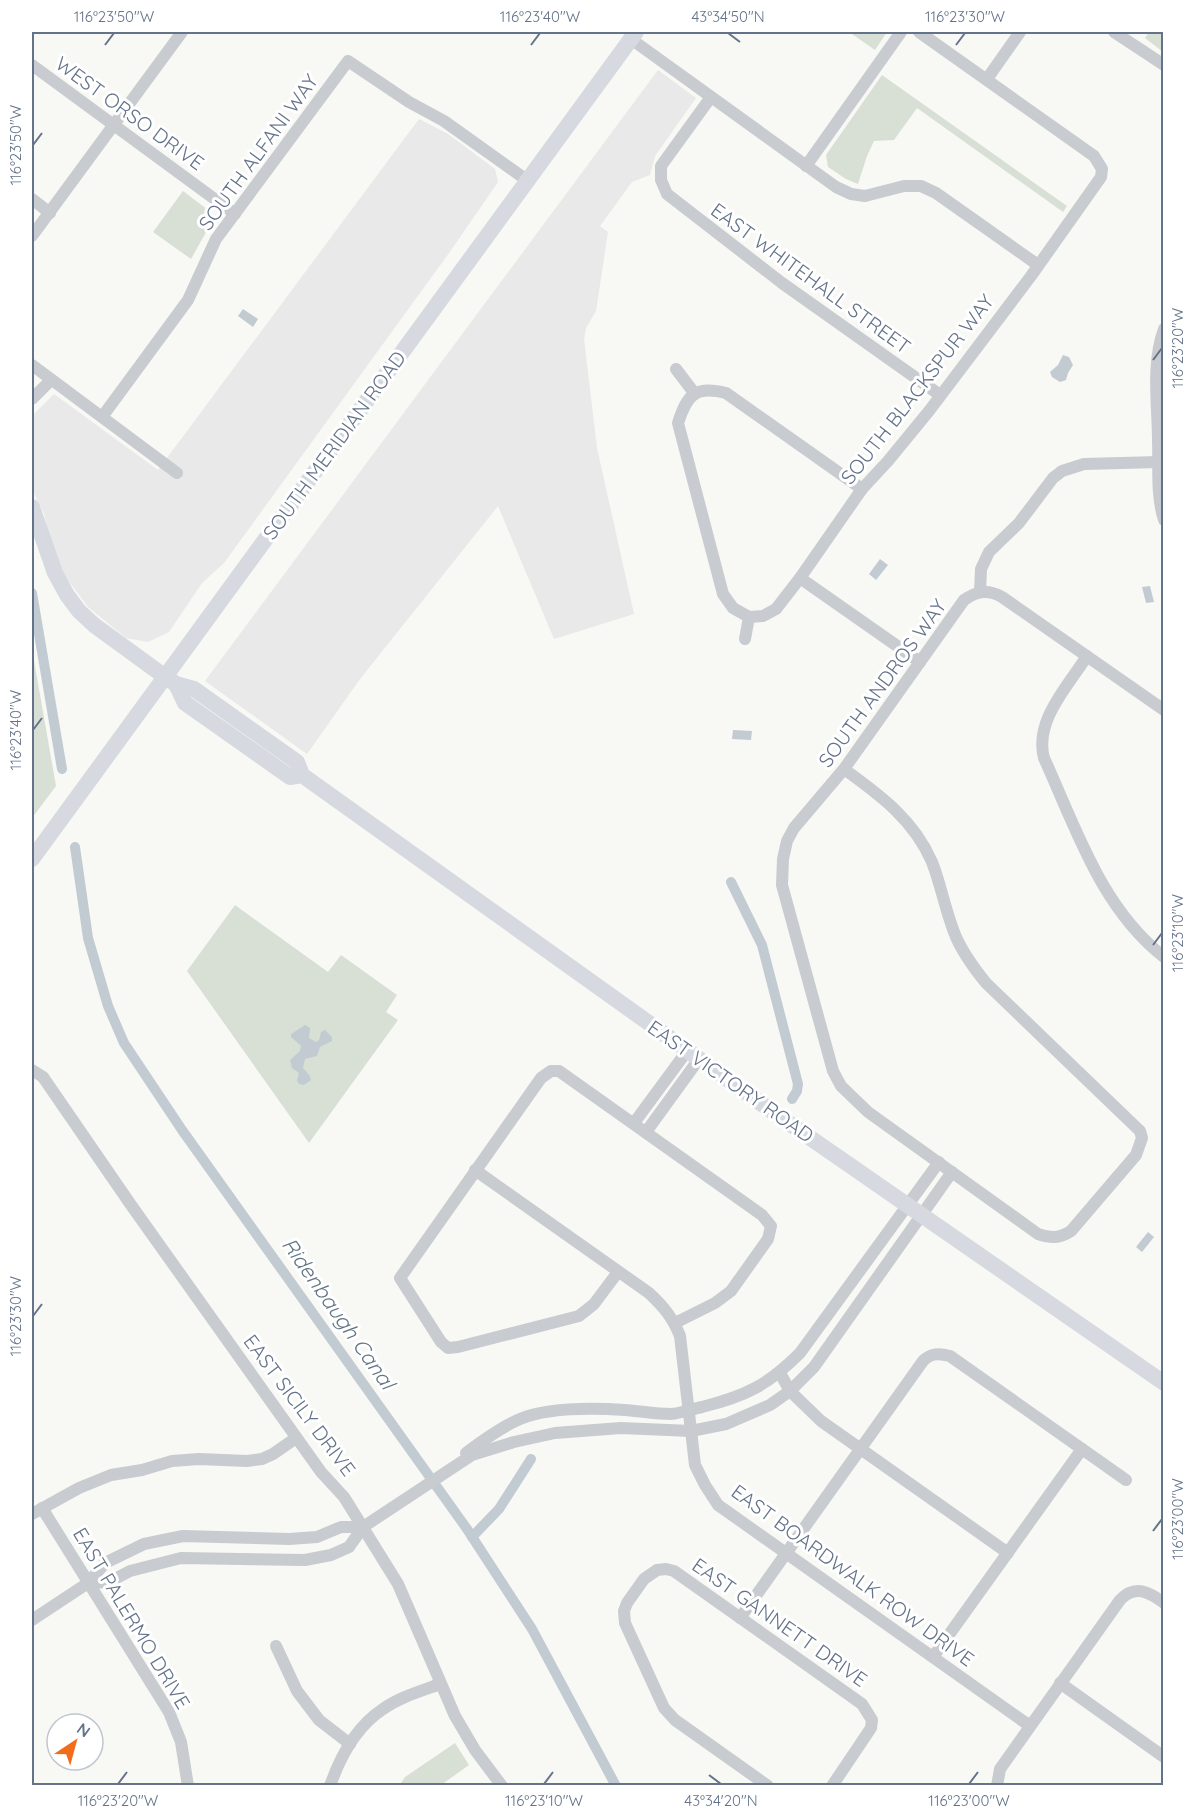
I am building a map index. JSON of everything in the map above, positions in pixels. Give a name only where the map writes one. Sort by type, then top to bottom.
[{"type":"main road","name":"SOUTH MERIDIAN ROAD","points":[[32,859],[170,680],[633,35]]},
{"type":"main road","points":[[32,507],[55,573],[73,603],[94,625],[170,680]]},
{"type":"main road","name":"EAST VICTORY ROAD","points":[[170,680],[185,703],[290,777],[302,775],[693,1055],[1164,1383]]},
{"type":"street","points":[[32,236],[182,32]]},
{"type":"street","points":[[806,166],[901,32]]},
{"type":"street","points":[[919,32],[987,79],[1020,32]]},
{"type":"street","points":[[1114,32],[1164,65]]},
{"type":"street","points":[[633,35],[711,97],[836,187],[851,194],[865,196],[904,186],[921,186],[936,193],[1038,266]]},
{"type":"street","name":"SOUTH ALFANI WAY","points":[[102,417],[188,300],[216,239],[348,61],[409,102],[444,121],[528,181]]},
{"type":"street","name":"WEST ORSO DRIVE","points":[[32,65],[235,214]]},
{"type":"street","name":"SOUTH BLACKSPUR WAY","points":[[749,617],[763,616],[776,609],[862,489],[940,395],[1099,182],[1102,169],[1094,156],[987,79]]},
{"type":"street","name":"EAST WHITEHALL STREET","points":[[711,97],[661,166],[663,187],[674,201],[782,283],[940,395]]},
{"type":"street","points":[[32,199],[50,213]]},
{"type":"street","points":[[1164,329],[1157,365],[1159,498],[1164,520]]},
{"type":"street","points":[[32,365],[177,472]]},
{"type":"street","points":[[676,369],[695,394]]},
{"type":"street","points":[[32,399],[51,380]]},
{"type":"street","points":[[745,639],[749,617],[733,608],[723,594],[678,423],[684,405],[695,394],[709,389],[726,393],[862,489]]},
{"type":"street","points":[[1159,462],[1084,464],[1062,471],[1053,478],[1019,523],[989,552],[981,569],[980,592],[989,592],[1002,597],[1164,710]]},
{"type":"street","points":[[800,578],[920,663]]},
{"type":"street","name":"SOUTH ANDROS WAY","points":[[844,769],[894,808],[921,841],[938,877],[954,934],[973,967],[986,983],[1135,1125],[1142,1138],[1136,1155],[1071,1231],[1054,1238],[1038,1234],[853,1100],[841,1086],[833,1071],[782,885],[783,860],[787,841],[794,828],[844,769],[964,600],[980,592]]},
{"type":"street","points":[[1087,656],[1050,714],[1041,736],[1044,758],[1096,873],[1127,922],[1164,957]]},
{"type":"street","points":[[634,1123],[693,1055]]},
{"type":"street","points":[[646,1132],[693,1055]]},
{"type":"street","name":"EAST SICILY DRIVE","points":[[32,1070],[43,1077],[296,1438],[321,1472],[344,1497],[398,1584],[440,1684],[470,1743],[502,1785]]},
{"type":"street","points":[[618,1272],[594,1304],[579,1316],[448,1348],[441,1342],[400,1278],[541,1078],[551,1071],[565,1074],[762,1215],[771,1226],[768,1239],[731,1291],[715,1303],[675,1323]]},
{"type":"street","points":[[88,1583],[109,1582],[130,1571],[181,1558],[305,1560],[331,1555],[349,1547],[363,1527],[472,1455],[514,1442],[555,1433],[621,1428],[691,1431],[726,1424],[770,1405],[814,1367],[914,1210],[939,1162]]},
{"type":"street","name":"EAST BOARDWALK ROW DRIVE","points":[[476,1170],[649,1293],[675,1323],[680,1336],[695,1465],[718,1505],[1030,1726]]},
{"type":"street","points":[[443,1474],[493,1434],[521,1419],[566,1409],[672,1414],[741,1396],[762,1386],[780,1373],[800,1353],[914,1210],[952,1172]]},
{"type":"street","points":[[740,1618],[923,1361],[935,1354],[950,1356],[1126,1480]]},
{"type":"street","points":[[780,1373],[790,1390],[821,1421],[1008,1552]]},
{"type":"street","points":[[37,1511],[79,1488],[111,1475],[142,1470],[172,1461],[261,1459],[273,1454],[296,1438]]},
{"type":"street","points":[[933,1657],[1082,1449]]},
{"type":"street","name":"EAST PALERMO DRIVE","points":[[37,1511],[88,1583],[169,1712],[181,1742],[188,1785]]},
{"type":"street","points":[[32,1620],[88,1583],[105,1563],[144,1544],[183,1536],[289,1539],[317,1537],[341,1527],[363,1527]]},
{"type":"street","name":"EAST GANNETT DRIVE","points":[[768,1785],[675,1720],[664,1708],[625,1623],[624,1611],[644,1579],[657,1570],[674,1571],[862,1704],[868,1711],[872,1720],[868,1735],[832,1785]]},
{"type":"street","points":[[997,1785],[1000,1769],[1126,1593],[1143,1590],[1164,1603]]},
{"type":"street","points":[[276,1646],[297,1691],[319,1720],[350,1744]]},
{"type":"street","points":[[1060,1683],[1164,1756]]},
{"type":"street","points":[[330,1785],[338,1764],[364,1726],[383,1709],[440,1684]]},
{"type":"shaded area","points":[[849,32],[887,32],[875,50]]},
{"type":"shaded area","points":[[1149,32],[1163,32],[1163,52],[1145,38]]},
{"type":"shaded area","points":[[658,70],[696,98],[655,156],[650,175],[632,182],[600,226],[608,232],[596,311],[586,328],[584,339],[597,448],[634,614],[554,639],[498,506],[360,679],[307,754],[205,681]]},
{"type":"shaded area","points":[[882,75],[1067,206],[1063,212],[917,108],[894,140],[874,141],[858,184],[828,167],[826,155]]},
{"type":"shaded area","points":[[419,119],[448,134],[495,169],[498,182],[224,563],[202,583],[169,632],[148,642],[126,638],[88,607],[65,576],[52,549],[44,513],[32,490],[32,416],[54,394],[158,470]]},
{"type":"shaded area","points":[[183,191],[212,213],[214,218],[191,259],[153,232]]},
{"type":"shaded area","points":[[243,309],[258,319],[253,327],[238,316]]},
{"type":"shaded area","points":[[1063,355],[1069,357],[1073,365],[1066,380],[1060,382],[1052,377],[1050,372],[1058,365]]},
{"type":"shaded area","points":[[880,559],[888,565],[876,580],[869,574]]},
{"type":"shaded area","points":[[1150,586],[1154,602],[1146,603],[1142,587]]},
{"type":"shaded area","points":[[32,649],[56,786],[32,818]]},
{"type":"shaded area","points":[[733,730],[752,731],[751,740],[732,739]]},
{"type":"shaded area","points":[[235,905],[328,972],[341,955],[397,995],[386,1012],[398,1020],[309,1143],[187,971]]},
{"type":"shaded area","points":[[305,1025],[310,1028],[309,1038],[316,1042],[321,1032],[325,1030],[332,1037],[332,1041],[320,1047],[317,1056],[305,1059],[303,1068],[311,1080],[304,1085],[299,1084],[297,1080],[299,1073],[292,1068],[290,1060],[300,1051],[301,1046],[291,1037],[291,1034]]},
{"type":"shaded area","points":[[1148,1232],[1154,1237],[1142,1252],[1136,1247]]},
{"type":"shaded area","points":[[455,1743],[469,1765],[441,1785],[400,1785],[405,1777]]},
{"type":"waterway","name":"Ridenbaugh Canal","points":[[32,593],[62,769]]},
{"type":"waterway","name":"Ridenbaugh Canal","points":[[75,847],[88,938],[108,1006],[124,1043],[182,1130],[467,1529],[532,1629],[616,1786]]},
{"type":"waterway","points":[[731,882],[762,945],[798,1084],[792,1099]]},
{"type":"waterway","points":[[472,1537],[499,1509],[531,1459]]}]
